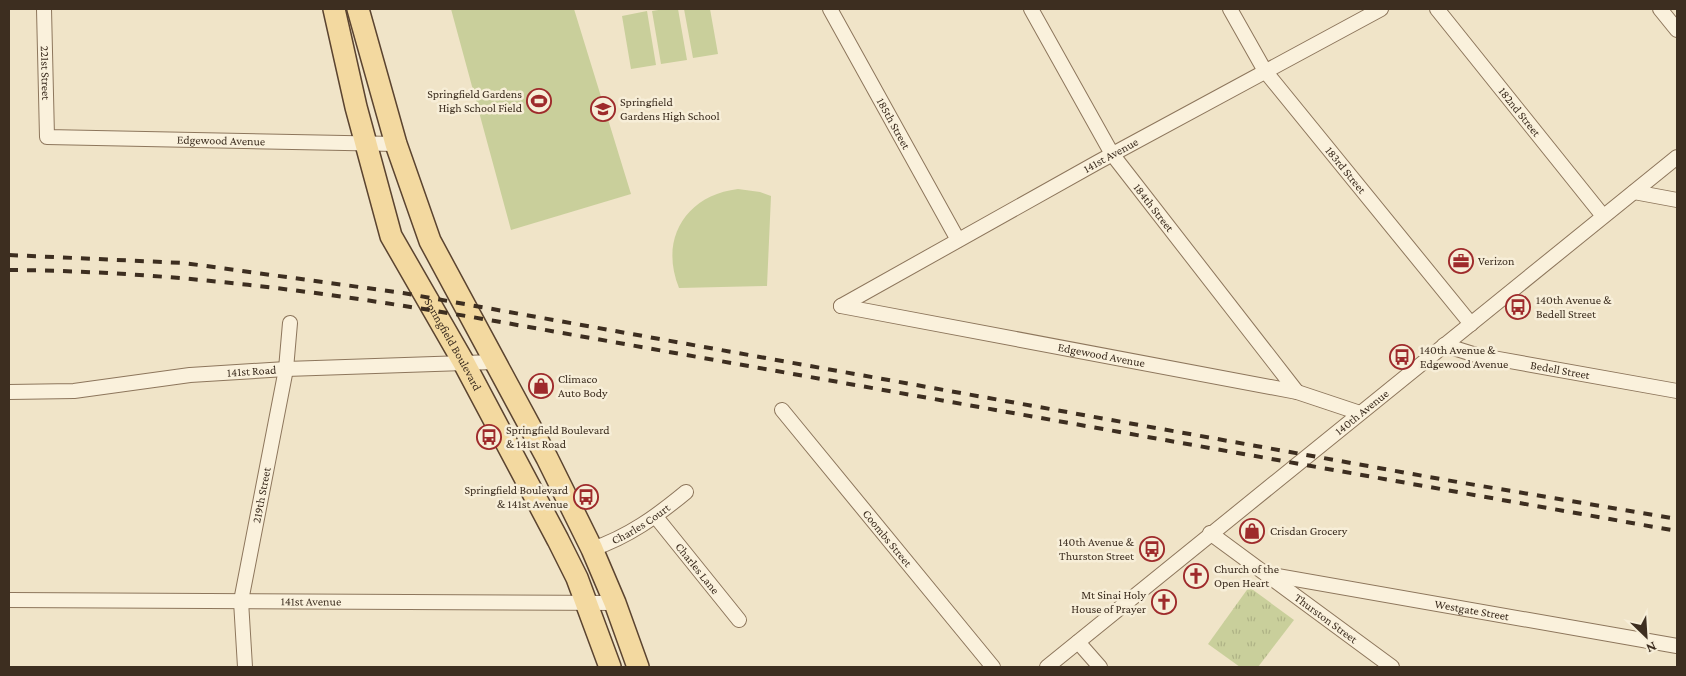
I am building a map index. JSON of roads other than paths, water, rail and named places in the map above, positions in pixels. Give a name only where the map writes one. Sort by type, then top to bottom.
[{"type":"main road","name":"Springfield Boulevard","points":[[334,9],[365,143],[391,236],[464,363],[558,540],[576,578],[610,667]]},
{"type":"main road","points":[[358,9],[396,144],[430,241],[547,458],[592,549],[615,603],[638,667]]},
{"type":"street","name":"221st Street","points":[[44,9],[47,137]]},
{"type":"street","name":"185th Street","points":[[830,9],[958,240]]},
{"type":"street","name":"184th Street","points":[[1031,9],[1112,154],[1297,392]]},
{"type":"street","name":"183rd Street","points":[[1230,9],[1265,71],[1471,324]]},
{"type":"street","name":"141st Avenue","points":[[841,306],[1112,154],[1381,9]]},
{"type":"street","name":"182nd Street","points":[[1437,9],[1603,216]]},
{"type":"street","points":[[1660,9],[1677,30]]},
{"type":"street","name":"Edgewood Avenue","points":[[47,137],[396,144]]},
{"type":"street","name":"140th Avenue","points":[[1056,664],[1078,642],[1210,534],[1677,157]]},
{"type":"street","points":[[1634,192],[1677,200]]},
{"type":"street","name":"Edgewood Avenue","points":[[841,306],[1297,392],[1360,413]]},
{"type":"street","name":"219th Street","points":[[245,667],[241,601],[286,369],[290,323]]},
{"type":"street","name":"Bedell Street","points":[[1444,345],[1476,356],[1677,391]]},
{"type":"street","name":"141st Road","points":[[9,392],[74,391],[190,375],[286,369],[494,362]]},
{"type":"street","name":"Coombs Street","points":[[782,410],[993,667]]},
{"type":"street","name":"Charles Court","points":[[592,549],[614,542],[656,517],[686,492]]},
{"type":"street","name":"Charles Lane","points":[[656,517],[739,620]]},
{"type":"street","name":"Thurston Street","points":[[1210,534],[1392,667]]},
{"type":"street","name":"Westgate Street","points":[[1266,574],[1677,646]]},
{"type":"street","name":"141st Avenue","points":[[9,600],[615,603]]},
{"type":"street","points":[[1078,642],[1100,667]]},
{"type":"railway","points":[[9,255],[184,263],[403,293],[1446,480],[1677,519]]},
{"type":"railway","points":[[9,270],[70,271],[192,279],[374,301],[1677,531]]},
{"type":"place","name":"Springfield Gardens High School Field","points":[[539,101]]},
{"type":"place","name":"Springfield Gardens High School","points":[[603,109]]},
{"type":"place","name":"Verizon","points":[[1461,261]]},
{"type":"place","name":"140th Avenue & Bedell Street","points":[[1518,307]]},
{"type":"place","name":"140th Avenue & Edgewood Avenue","points":[[1402,357]]},
{"type":"place","name":"Climaco Auto Body","points":[[541,386]]},
{"type":"place","name":"Springfield Boulevard & 141st Road","points":[[489,437]]},
{"type":"place","name":"Springfield Boulevard & 141st Avenue","points":[[586,497]]},
{"type":"place","name":"Crisdan Grocery","points":[[1252,531]]},
{"type":"place","name":"140th Avenue & Thurston Street","points":[[1152,549]]},
{"type":"place","name":"Church of the Open Heart","points":[[1196,576]]},
{"type":"place","name":"Mt Sinai Holy House of Prayer","points":[[1164,602]]}]
